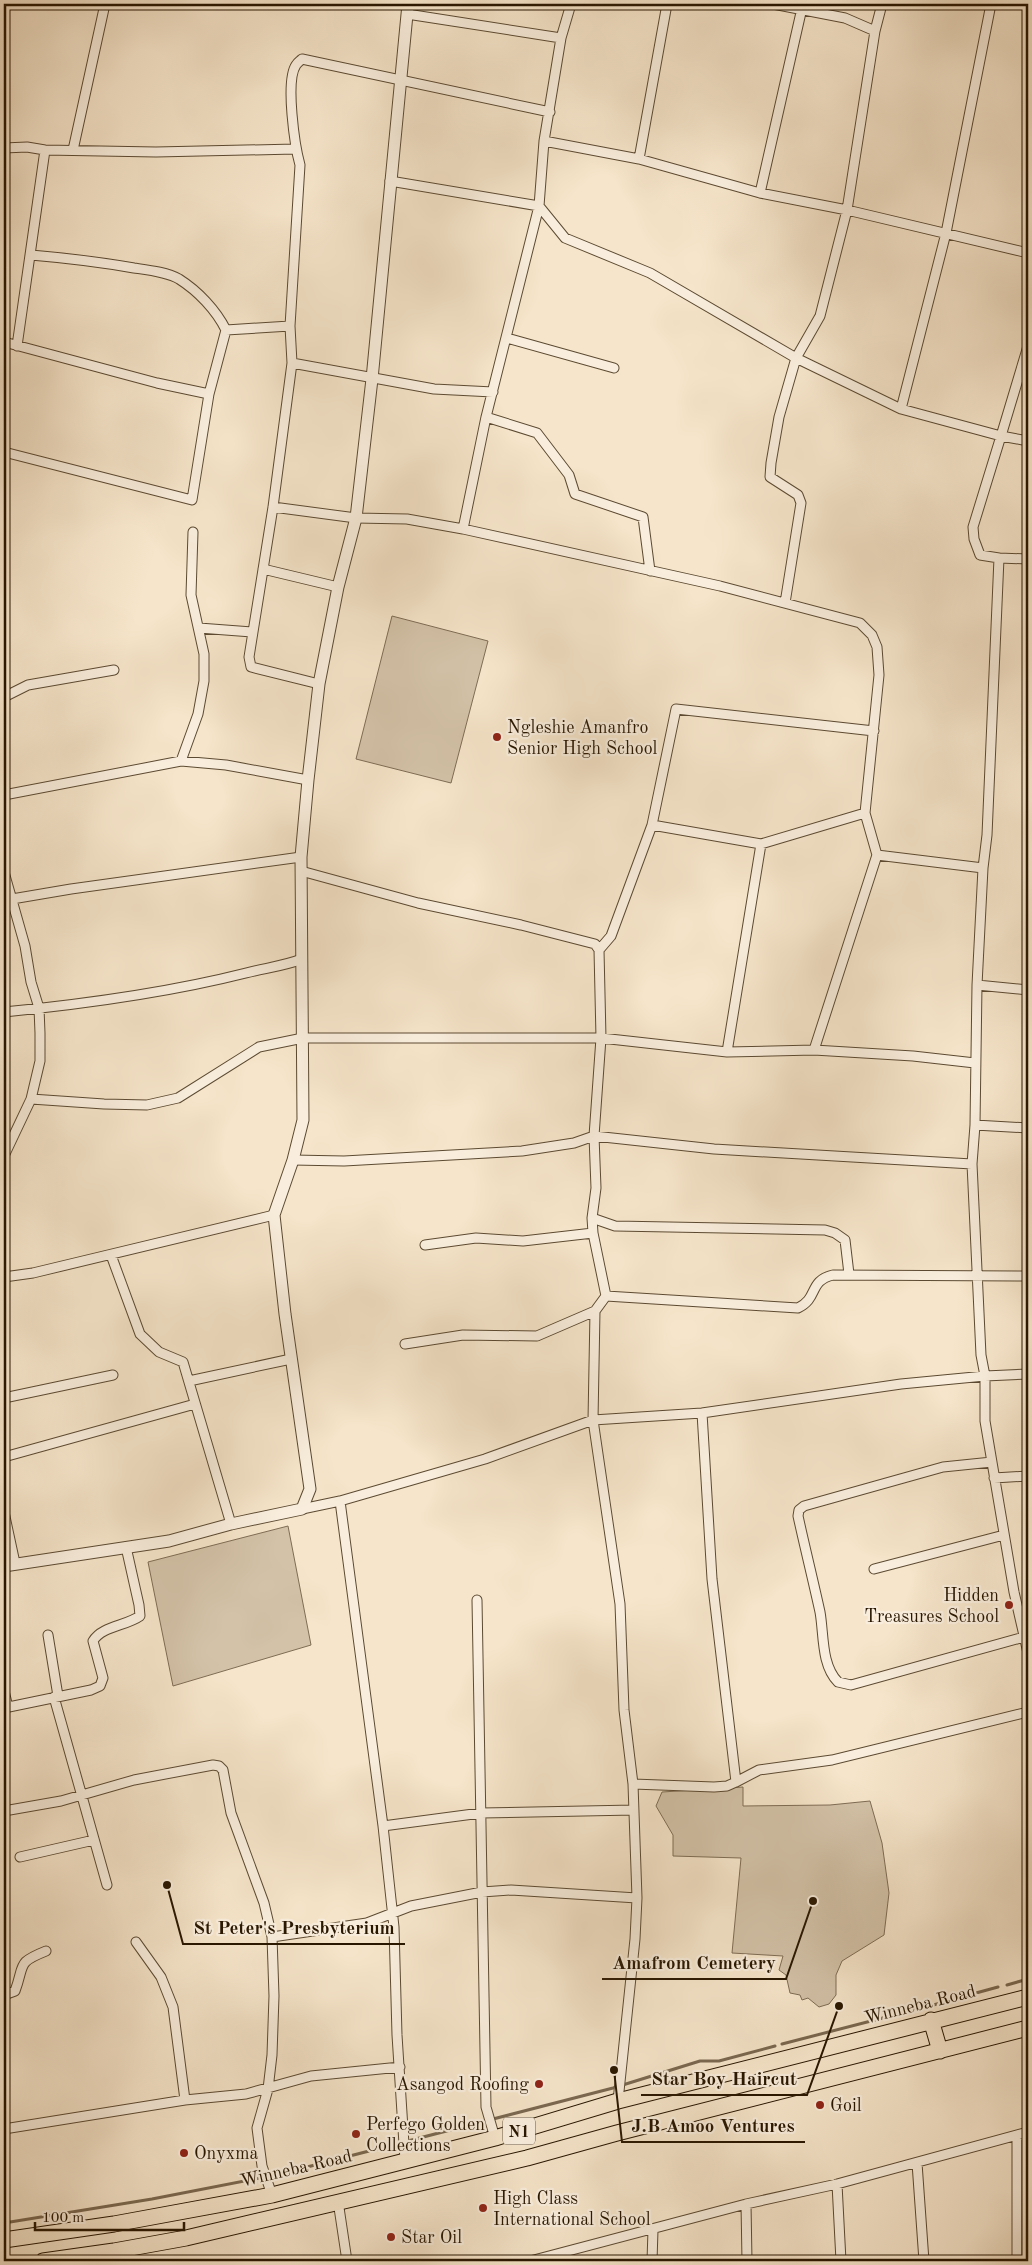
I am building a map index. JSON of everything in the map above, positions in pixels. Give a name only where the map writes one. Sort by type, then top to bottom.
[{"type":"highway","name":"Winneba Road","points":[[4,2240],[114,2224],[272,2195],[495,2138],[618,2101],[931,2020],[1028,1997]]},
{"type":"highway","points":[[931,2020],[940,2051]]},
{"type":"highway","name":"N1","points":[[43,2261],[114,2252],[186,2238],[527,2158],[617,2133],[1028,2028]]},
{"type":"highway","points":[[399,2188],[400,2161]]},
{"type":"street","points":[[73,150],[105,4]]},
{"type":"street","points":[[463,529],[486,417],[539,206],[544,141],[561,38],[571,4]]},
{"type":"street","points":[[638,159],[667,4]]},
{"type":"street","points":[[773,4],[802,8],[845,18],[875,31]]},
{"type":"street","points":[[785,603],[801,504],[798,495],[770,477],[778,417],[796,358],[820,316],[847,210],[875,31],[882,4]]},
{"type":"street","points":[[901,409],[946,233],[991,4]]},
{"type":"street","points":[[760,193],[802,8]]},
{"type":"street","points":[[302,1509],[310,1489],[291,1359],[274,1215],[293,1160],[303,1120],[301,857],[308,780],[319,684],[338,587],[356,518],[372,379],[407,9],[561,38]]},
{"type":"street","points":[[319,684],[251,667],[249,657],[273,507],[292,363],[290,326],[300,166],[295,149],[292,116],[293,75],[296,64],[302,60],[550,112]]},
{"type":"street","points":[[544,141],[638,159],[760,193],[847,210],[1028,253]]},
{"type":"street","points":[[4,148],[27,147],[45,150],[156,152],[295,149]]},
{"type":"street","points":[[16,346],[31,255],[45,150]]},
{"type":"street","points":[[390,181],[539,206],[564,238],[650,273],[796,358],[901,409],[1001,436],[1028,441]]},
{"type":"street","points":[[4,452],[192,500],[210,394],[226,330],[209,304],[179,279],[138,268],[31,255]]},
{"type":"street","points":[[226,330],[290,326]]},
{"type":"street","points":[[506,338],[614,368]]},
{"type":"street","points":[[4,342],[157,383],[210,394]]},
{"type":"street","points":[[1028,346],[973,527],[974,540],[980,554],[999,558],[1028,559]]},
{"type":"street","points":[[292,363],[434,389],[493,392]]},
{"type":"street","points":[[486,417],[537,433],[569,475],[575,494],[643,518],[650,571]]},
{"type":"street","points":[[273,507],[356,518],[407,519],[463,529],[785,603],[860,623],[872,635],[877,647],[879,676],[865,813],[877,855],[814,1050]]},
{"type":"street","points":[[181,761],[198,714],[204,681],[204,654],[191,595],[193,532]]},
{"type":"street","points":[[999,558],[988,834],[983,868],[977,985],[975,1125],[972,1164],[976,1276],[981,1355],[985,1376],[985,1421],[1004,1535],[1028,1653]]},
{"type":"street","points":[[263,569],[338,587]]},
{"type":"street","points":[[199,628],[252,632]]},
{"type":"street","points":[[4,697],[28,685],[114,670]]},
{"type":"street","points":[[599,950],[611,936],[652,825],[676,709],[874,732]]},
{"type":"street","points":[[4,795],[181,761],[226,765],[308,780]]},
{"type":"street","points":[[652,825],[761,844],[865,813]]},
{"type":"street","points":[[727,1052],[761,844]]},
{"type":"street","points":[[877,855],[983,868]]},
{"type":"street","points":[[12,899],[301,857]]},
{"type":"street","points":[[301,871],[418,903],[522,925],[595,944],[599,950],[601,1038],[594,1136],[596,1188],[592,1218],[593,1233],[606,1296],[595,1311],[537,1336],[464,1335],[405,1344]]},
{"type":"street","points":[[4,872],[40,1008],[40,1061],[32,1099],[4,1156]]},
{"type":"street","points":[[4,1012],[143,994],[223,979],[289,964],[302,959]]},
{"type":"street","points":[[977,985],[1028,990]]},
{"type":"street","points":[[32,1099],[147,1105],[178,1098],[259,1047],[303,1038],[601,1038],[727,1052],[814,1050],[913,1056],[975,1063]]},
{"type":"street","points":[[975,1125],[1028,1128]]},
{"type":"street","points":[[293,1160],[344,1161],[522,1151],[574,1143],[594,1136],[714,1149],[972,1164]]},
{"type":"street","points":[[4,1277],[33,1273],[274,1215]]},
{"type":"street","points":[[592,1218],[615,1226],[825,1230],[836,1233],[845,1240],[849,1274]]},
{"type":"street","points":[[425,1245],[476,1238],[523,1241],[593,1233]]},
{"type":"street","points":[[111,1255],[140,1334],[159,1352],[183,1362],[231,1524]]},
{"type":"street","points":[[606,1296],[798,1308],[809,1300],[817,1282],[823,1277],[849,1274],[1028,1276]]},
{"type":"street","points":[[595,1311],[592,1420],[620,1604],[624,1710],[633,1784],[637,1898],[635,1939],[618,2101]]},
{"type":"street","points":[[190,1381],[291,1359]]},
{"type":"street","points":[[4,1566],[169,1541],[231,1524],[340,1501],[485,1459],[592,1420],[702,1413],[901,1384],[1028,1374]]},
{"type":"street","points":[[4,1398],[113,1375]]},
{"type":"street","points":[[4,1457],[196,1404]]},
{"type":"street","points":[[702,1413],[712,1579],[736,1782]]},
{"type":"street","points":[[992,1462],[943,1467],[813,1503],[799,1510],[798,1516],[820,1612],[826,1657],[830,1670],[838,1682],[851,1685],[1024,1637]]},
{"type":"street","points":[[994,1478],[1028,1476]]},
{"type":"street","points":[[340,1501],[393,1913],[400,2067],[400,2161]]},
{"type":"street","points":[[4,1512],[16,1563]]},
{"type":"street","points":[[874,1569],[1004,1535]]},
{"type":"street","points":[[4,1691],[6,1707],[91,1690],[100,1686],[103,1678],[92,1641],[97,1634],[133,1621],[140,1616],[126,1547]]},
{"type":"street","points":[[477,1600],[486,2107],[495,2138]]},
{"type":"street","points":[[48,1635],[56,1697],[81,1796],[107,1885]]},
{"type":"street","points":[[633,1784],[727,1786],[759,1770],[832,1760],[1028,1712]]},
{"type":"street","points":[[4,1811],[81,1796],[134,1780],[219,1766],[223,1770],[236,1830],[264,1903],[272,1937],[273,2031],[268,2089],[259,2118],[258,2140],[262,2166],[272,2195]]},
{"type":"street","points":[[383,1826],[481,1813],[634,1810]]},
{"type":"street","points":[[20,1856],[94,1840]]},
{"type":"street","points":[[272,1937],[367,1923],[411,1906],[482,1892],[510,1890],[637,1898]]},
{"type":"street","points":[[136,1942],[161,1977],[173,2007],[185,2100]]},
{"type":"street","points":[[4,1995],[15,1991],[21,1968],[26,1959],[46,1950]]},
{"type":"street","points":[[4,2129],[185,2100],[246,2094],[311,2076],[400,2067]]},
{"type":"street","points":[[530,2261],[549,2259],[746,2204],[837,2184],[1028,2132]]},
{"type":"street","points":[[1017,2136],[1017,2261]]},
{"type":"street","points":[[917,2163],[924,2261]]},
{"type":"street","points":[[837,2184],[841,2261]]},
{"type":"street","points":[[338,2201],[347,2261]]},
{"type":"street","points":[[746,2204],[747,2261]]},
{"type":"street","points":[[652,2261],[653,2230]]},
{"type":"shaded area","points":[[392,616],[488,641],[451,783],[356,759]]},
{"type":"shaded area","points":[[288,1526],[311,1645],[173,1686],[148,1562]]},
{"type":"shaded area","points":[[743,1787],[743,1806],[830,1805],[870,1801],[882,1843],[889,1893],[884,1935],[842,1961],[836,1975],[836,1995],[829,2004],[819,2007],[808,1998],[802,2000],[800,1995],[790,1993],[786,1975],[779,1970],[783,1956],[732,1953],[741,1858],[673,1856],[673,1835],[656,1806],[662,1792]]},
{"type":"waterway","points":[[1007,1985],[1028,1979]]},
{"type":"waterway","points":[[976,1993],[998,1987]]},
{"type":"waterway","points":[[912,2011],[969,1995]]},
{"type":"waterway","points":[[782,2044],[902,2013]]},
{"type":"waterway","points":[[4,2223],[152,2199],[280,2174],[613,2088],[700,2061],[719,2061],[775,2046]]},
{"type":"place","name":"Ngleshie Amanfro Senior High School","points":[[497,737]]},
{"type":"place","name":"Hidden Treasures School","points":[[1009,1605]]},
{"type":"place","name":"St Peter's Presbyterium","points":[[167,1885]]},
{"type":"place","name":"Amafrom Cemetery","points":[[813,1901]]},
{"type":"place","name":"Star Boy Haircut","points":[[839,2006]]},
{"type":"place","name":"J.B Amoo Ventures","points":[[614,2070]]},
{"type":"place","name":"Asangod Roofing","points":[[539,2084]]},
{"type":"place","name":"Goil","points":[[820,2105]]},
{"type":"place","name":"Perfego Golden Collections","points":[[356,2134]]},
{"type":"place","name":"Onyxma","points":[[184,2153]]},
{"type":"place","name":"High Class International School","points":[[483,2208]]},
{"type":"place","name":"Star Oil","points":[[391,2237]]}]
